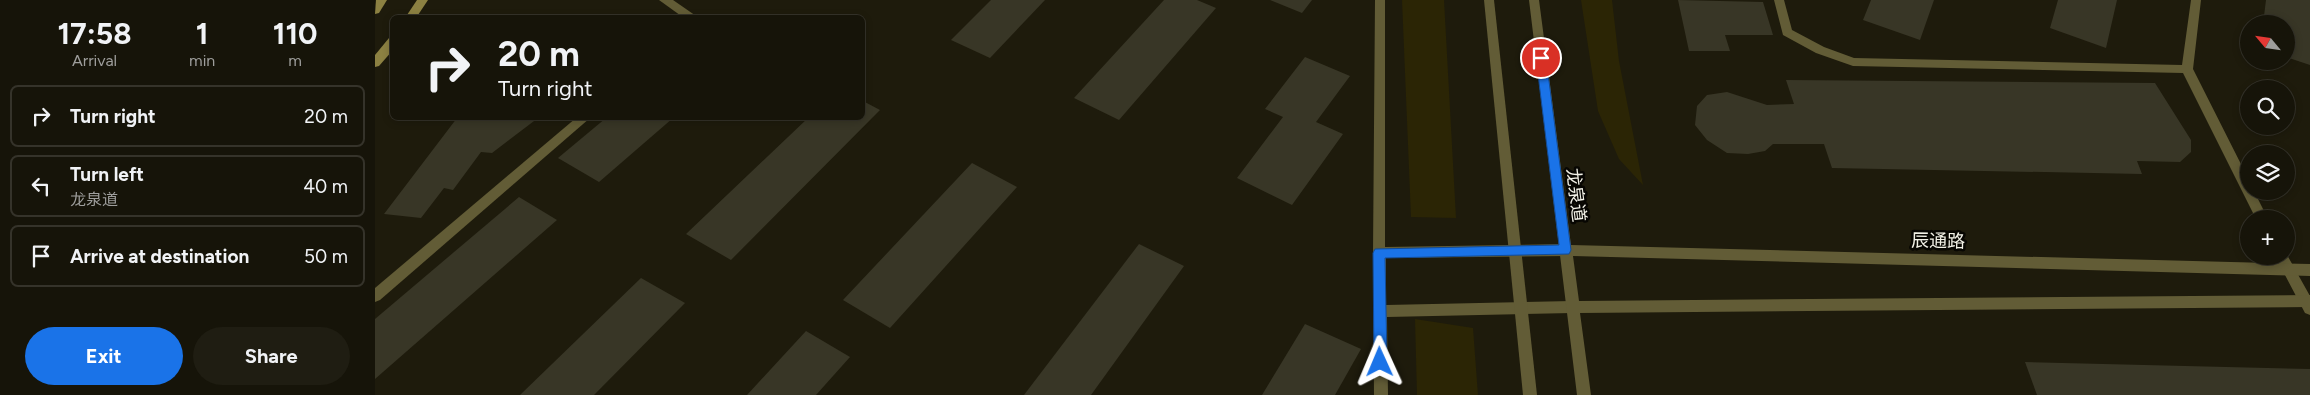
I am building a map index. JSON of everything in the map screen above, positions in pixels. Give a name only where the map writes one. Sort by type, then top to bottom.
[{"type":"main road","points":[[375,10],[382,0]]},
{"type":"main road","points":[[412,15],[423,0]]},
{"type":"main road","points":[[375,63],[390,45]]},
{"type":"street","points":[[664,0],[688,15]]},
{"type":"street","points":[[1380,0],[1379,253],[1381,395]]},
{"type":"street","points":[[1489,0],[1515,253],[1523,309],[1530,395]]},
{"type":"street","name":"龙泉道","points":[[1534,0],[1584,395]]},
{"type":"street","points":[[1779,0],[1787,32],[1820,50],[1853,62],[2187,69]]},
{"type":"street","points":[[2196,0],[2187,69],[2258,210]]},
{"type":"street","points":[[375,296],[582,120]]},
{"type":"street","name":"辰通路","points":[[1379,253],[1515,253],[1565,250],[2240,261]]},
{"type":"street","points":[[1380,311],[1523,309],[1572,306],[2308,304],[2286,265]]},
{"type":"street","name":"辰通路","points":[[2294,265],[2310,270]]},
{"type":"shaded area","points":[[1402,0],[1444,0],[1456,218],[1411,217]]},
{"type":"shaded area","points":[[1581,0],[1612,0],[1619,61],[1643,185],[1619,159],[1598,111]]},
{"type":"shaded area","points":[[1415,319],[1473,328],[1478,395],[1417,395]]},
{"type":"building","points":[[991,0],[1045,0],[990,58],[951,40]]},
{"type":"building","points":[[1164,0],[1197,0],[1216,8],[1119,120],[1074,98]]},
{"type":"building","points":[[1270,0],[1312,0],[1302,13]]},
{"type":"building","points":[[1678,0],[1763,2],[1773,35],[1725,35],[1730,51],[1689,51]]},
{"type":"building","points":[[1871,0],[1934,0],[1920,40],[1863,20]]},
{"type":"building","points":[[2058,0],[2117,0],[2106,48],[2050,28]]},
{"type":"building","points":[[2266,0],[2310,0],[2310,65],[2295,60],[2295,15],[2264,15]]},
{"type":"building","points":[[1305,57],[1350,76],[1316,122],[1343,134],[1292,205],[1237,178],[1283,117],[1265,109]]},
{"type":"building","points":[[1786,80],[2155,83],[2191,140],[2191,152],[2180,162],[2137,161],[2142,174],[1832,168],[1824,144],[1773,144],[1765,151],[1748,154],[1727,153],[1707,140],[1695,125],[1697,106],[1707,95],[1727,92],[1767,105],[1794,104]]},
{"type":"building","points":[[865,102],[880,110],[731,260],[686,234],[806,120],[865,120]]},
{"type":"building","points":[[455,120],[535,120],[492,153],[481,152],[453,190],[444,188],[421,218],[384,214]]},
{"type":"building","points":[[604,120],[671,120],[599,182],[558,158]]},
{"type":"building","points":[[972,163],[1017,187],[890,328],[843,300]]},
{"type":"building","points":[[519,197],[557,220],[375,379],[375,319]]},
{"type":"building","points":[[1139,244],[1184,266],[1091,395],[1024,395]]},
{"type":"building","points":[[641,278],[685,303],[594,395],[520,395]]},
{"type":"building","points":[[1305,324],[1361,349],[1335,395],[1262,395]]},
{"type":"building","points":[[806,331],[850,357],[816,395],[747,395]]},
{"type":"building","points":[[2025,362],[2310,369],[2310,395],[2037,395]]},
{"type":"route","points":[[1380,362],[1379,253],[1515,253],[1565,250],[1541,58]]}]
